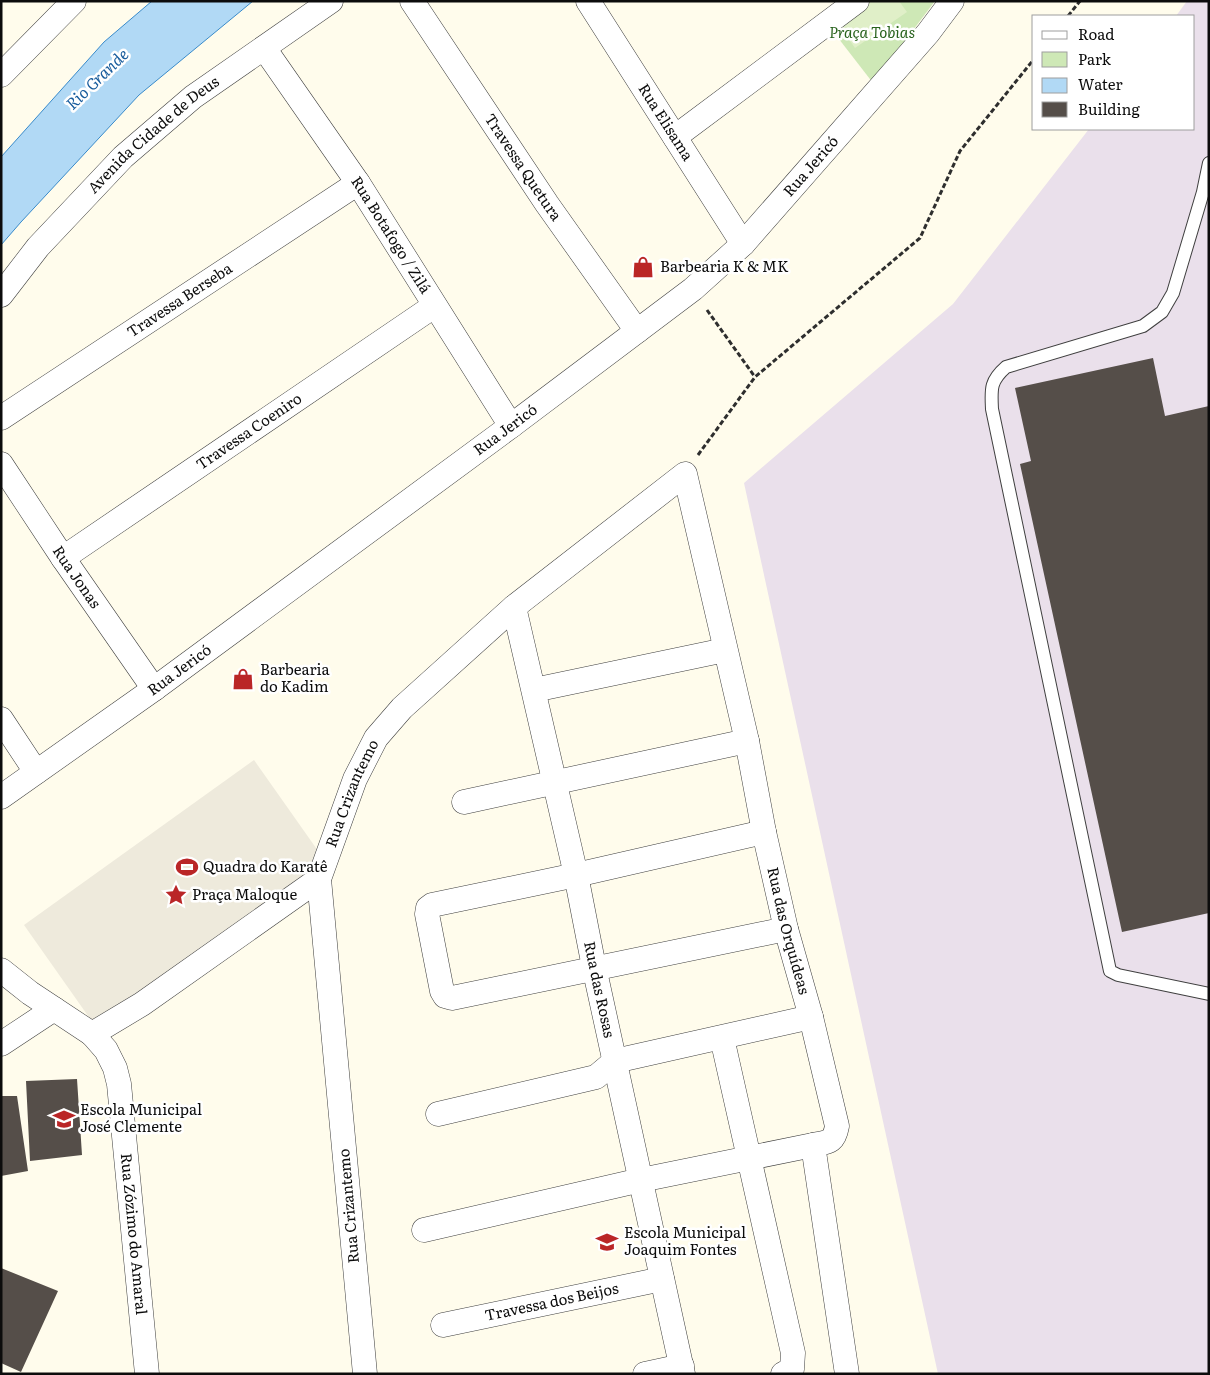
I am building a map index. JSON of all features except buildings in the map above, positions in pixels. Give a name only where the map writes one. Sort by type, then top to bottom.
[{"type":"street","points":[[1,75],[74,1]]},
{"type":"street","name":"Avenida Cidade de Deus","points":[[1,294],[38,247],[124,157],[192,97],[331,1]]},
{"type":"street","name":"Travessa Quetura","points":[[412,1],[547,204],[637,331]]},
{"type":"street","points":[[675,137],[857,1]]},
{"type":"street","name":"Rua Jericó","points":[[1,797],[154,689],[511,426],[693,289],[744,244],[922,40],[952,1]]},
{"type":"street","name":"Rua Elisama","points":[[597,4],[675,137],[744,244]]},
{"type":"street","name":"Rua Botafogo / Zilá","points":[[264,48],[358,183],[511,426]]},
{"type":"street","name":"Travessa Berseba","points":[[1,418],[358,183]]},
{"type":"street","name":"Travessa Coeniro","points":[[63,558],[434,306]]},
{"type":"street","name":"Rua Jonas","points":[[1,464],[63,558],[154,689]]},
{"type":"street","name":"Rua Crizantemo","points":[[365,1374],[319,879],[355,779],[376,738],[402,708],[514,606],[685,474]]},
{"type":"street","name":"Rua das Orquídeas","points":[[685,474],[747,741],[764,832],[786,929],[811,1017],[837,1126],[835,1136],[831,1141],[813,1145]]},
{"type":"street","name":"Rua das Rosas","points":[[514,606],[576,875],[594,968],[682,1370]]},
{"type":"street","points":[[534,690],[725,650]]},
{"type":"street","points":[[1,719],[36,772]]},
{"type":"street","points":[[464,802],[747,741]]},
{"type":"street","points":[[764,832],[576,875],[432,905],[427,911],[442,991],[448,998],[786,929]]},
{"type":"street","points":[[92,1034],[142,1004],[319,879]]},
{"type":"street","name":"Rua Zózimo do Amaral","points":[[1,970],[30,994],[92,1034],[106,1050],[115,1068],[119,1084],[147,1374]]},
{"type":"street","points":[[1,1044],[54,1009]]},
{"type":"street","points":[[438,1114],[596,1076],[615,1061],[811,1017]]},
{"type":"street","points":[[722,1038],[792,1352],[792,1369],[784,1374]]},
{"type":"street","points":[[424,1230],[641,1180],[813,1145],[847,1374]]},
{"type":"street","name":"Travessa dos Beijos","points":[[443,1325],[662,1279]]},
{"type":"street","points":[[645,1374],[682,1370]]},
{"type":"lane","points":[[1209,163],[1203,192],[1173,292],[1162,312],[1143,326],[1006,367],[995,377],[992,409],[1110,971],[1125,977],[1209,994]]},
{"type":"path","points":[[1069,15],[1080,1]]},
{"type":"path","points":[[685,474],[755,378],[920,238],[960,151],[1032,61]]},
{"type":"path","points":[[693,289],[755,378]]},
{"type":"shaded area","points":[[1187,1],[1209,1],[1209,1374],[938,1374],[744,483],[953,304],[1088,130],[1195,130],[1195,15],[1177,15]]},
{"type":"shaded area","name":"Praça Maloque","points":[[254,760],[328,865],[98,1030],[24,925]]},
{"type":"green space","name":"Praça Tobias","points":[[856,1],[935,1],[873,83],[825,21]]},
{"type":"green space","points":[[864,1],[899,1],[907,12],[855,48],[836,21]]},
{"type":"water","name":"Rio Grande","points":[[152,1],[253,1],[139,95],[1,245],[1,157],[104,42]]},
{"type":"place","name":"Barbearia K & MK","points":[[643,267]]},
{"type":"place","name":"Barbearia do Kadim","points":[[243,679]]},
{"type":"place","name":"Quadra do Karatê","points":[[187,867]]},
{"type":"place","name":"Praça Maloque","points":[[176,895]]},
{"type":"place","name":"Escola Municipal José Clemente","points":[[64,1119]]},
{"type":"place","name":"Escola Municipal Joaquim Fontes","points":[[607,1242]]}]
